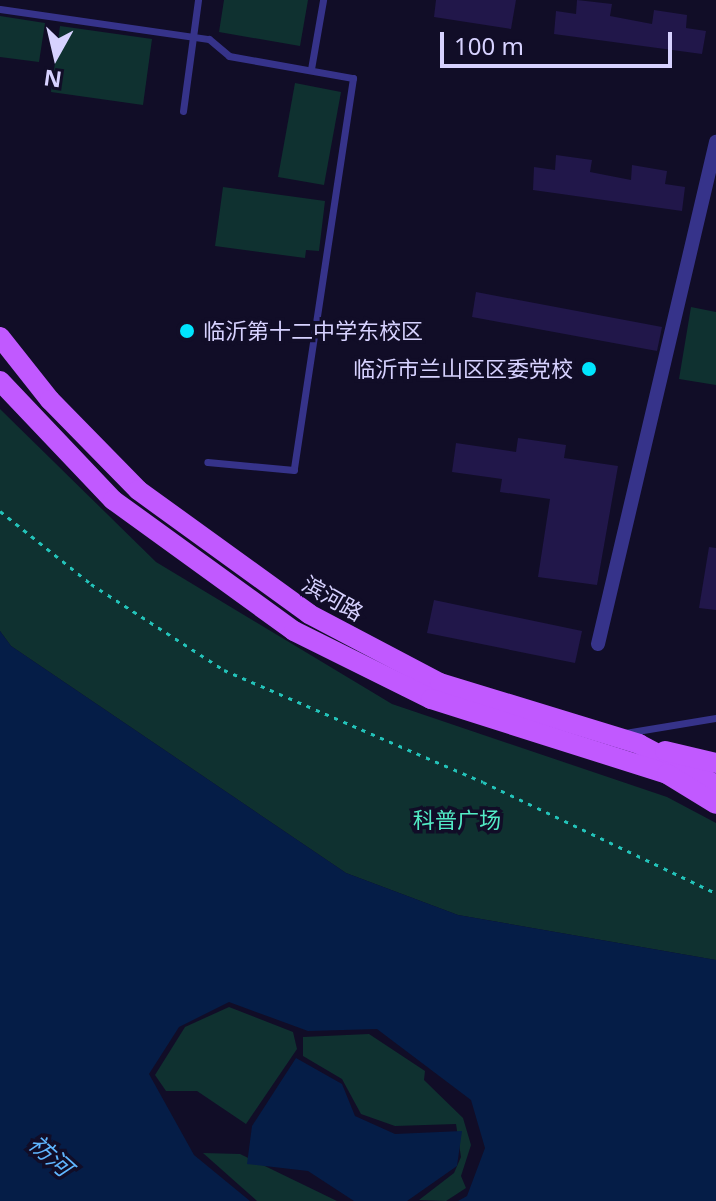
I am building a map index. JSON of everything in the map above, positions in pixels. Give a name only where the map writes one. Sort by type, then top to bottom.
[{"type":"main road","name":"滨河路","points":[[0,337],[50,400],[138,490],[309,614],[440,683],[639,744],[716,785]]},
{"type":"main road","name":"滨河路","points":[[0,381],[113,500],[294,631],[431,699],[667,774],[716,804]]},
{"type":"main road","points":[[639,744],[716,763]]},
{"type":"street","points":[[598,644],[716,142]]},
{"type":"lane","points":[[183,111],[198,0]]},
{"type":"lane","points":[[311,69],[323,0]]},
{"type":"lane","points":[[0,9],[209,39],[229,56],[353,78],[294,470],[207,462]]},
{"type":"lane","points":[[616,737],[716,718]]},
{"type":"path","points":[[0,511],[91,584],[224,670],[496,788],[716,893]]},
{"type":"green space","points":[[224,0],[308,0],[300,46],[219,32]]},
{"type":"green space","points":[[0,16],[45,23],[39,62],[0,57]]},
{"type":"green space","points":[[60,26],[152,39],[143,105],[51,92]]},
{"type":"green space","points":[[295,83],[341,92],[324,185],[278,177]]},
{"type":"green space","points":[[223,187],[325,201],[319,251],[306,250],[305,258],[215,246]]},
{"type":"green space","points":[[691,307],[716,312],[716,385],[679,379]]},
{"type":"green space","name":"科普广场","points":[[0,409],[156,562],[392,704],[667,797],[716,823],[716,960],[458,915],[346,873],[11,646],[0,631]]},
{"type":"green space","points":[[229,1007],[293,1032],[297,1049],[246,1124],[197,1091],[166,1091],[155,1075],[185,1027]]},
{"type":"green space","points":[[369,1034],[425,1071],[424,1080],[463,1118],[471,1145],[461,1176],[466,1188],[446,1201],[419,1200],[454,1173],[461,1157],[456,1124],[395,1126],[361,1114],[342,1079],[303,1056],[303,1037]]},
{"type":"green space","points":[[203,1153],[240,1154],[337,1201],[257,1201]]},
{"type":"water","name":"祊河","points":[[0,631],[11,646],[346,873],[458,915],[716,960],[716,1201],[458,1201],[467,1196],[485,1148],[471,1100],[377,1029],[308,1031],[229,1002],[179,1027],[149,1074],[194,1155],[250,1201],[0,1201]]},
{"type":"water","points":[[296,1058],[342,1084],[355,1116],[395,1134],[462,1131],[457,1166],[407,1201],[354,1201],[308,1171],[247,1164],[252,1126]]},
{"type":"building","points":[[436,0],[516,0],[511,29],[434,17]]},
{"type":"building","points":[[577,0],[612,4],[610,16],[652,24],[654,10],[687,15],[686,28],[706,31],[702,54],[554,34],[556,11],[576,14]]},
{"type":"building","points":[[556,155],[592,160],[590,172],[631,180],[632,165],[667,171],[665,184],[685,187],[682,211],[533,190],[534,167],[555,170]]},
{"type":"building","points":[[476,292],[662,327],[657,351],[472,317]]},
{"type":"building","points":[[518,438],[566,445],[564,458],[618,466],[597,585],[538,577],[550,499],[500,492],[502,479],[452,472],[456,443],[516,452]]},
{"type":"building","points":[[709,547],[716,548],[716,610],[699,608]]},
{"type":"building","points":[[434,600],[582,631],[575,663],[427,633]]},
{"type":"place","name":"临沂第十二中学东校区","points":[[187,331]]},
{"type":"place","name":"临沂市兰山区区委党校","points":[[589,369]]}]
